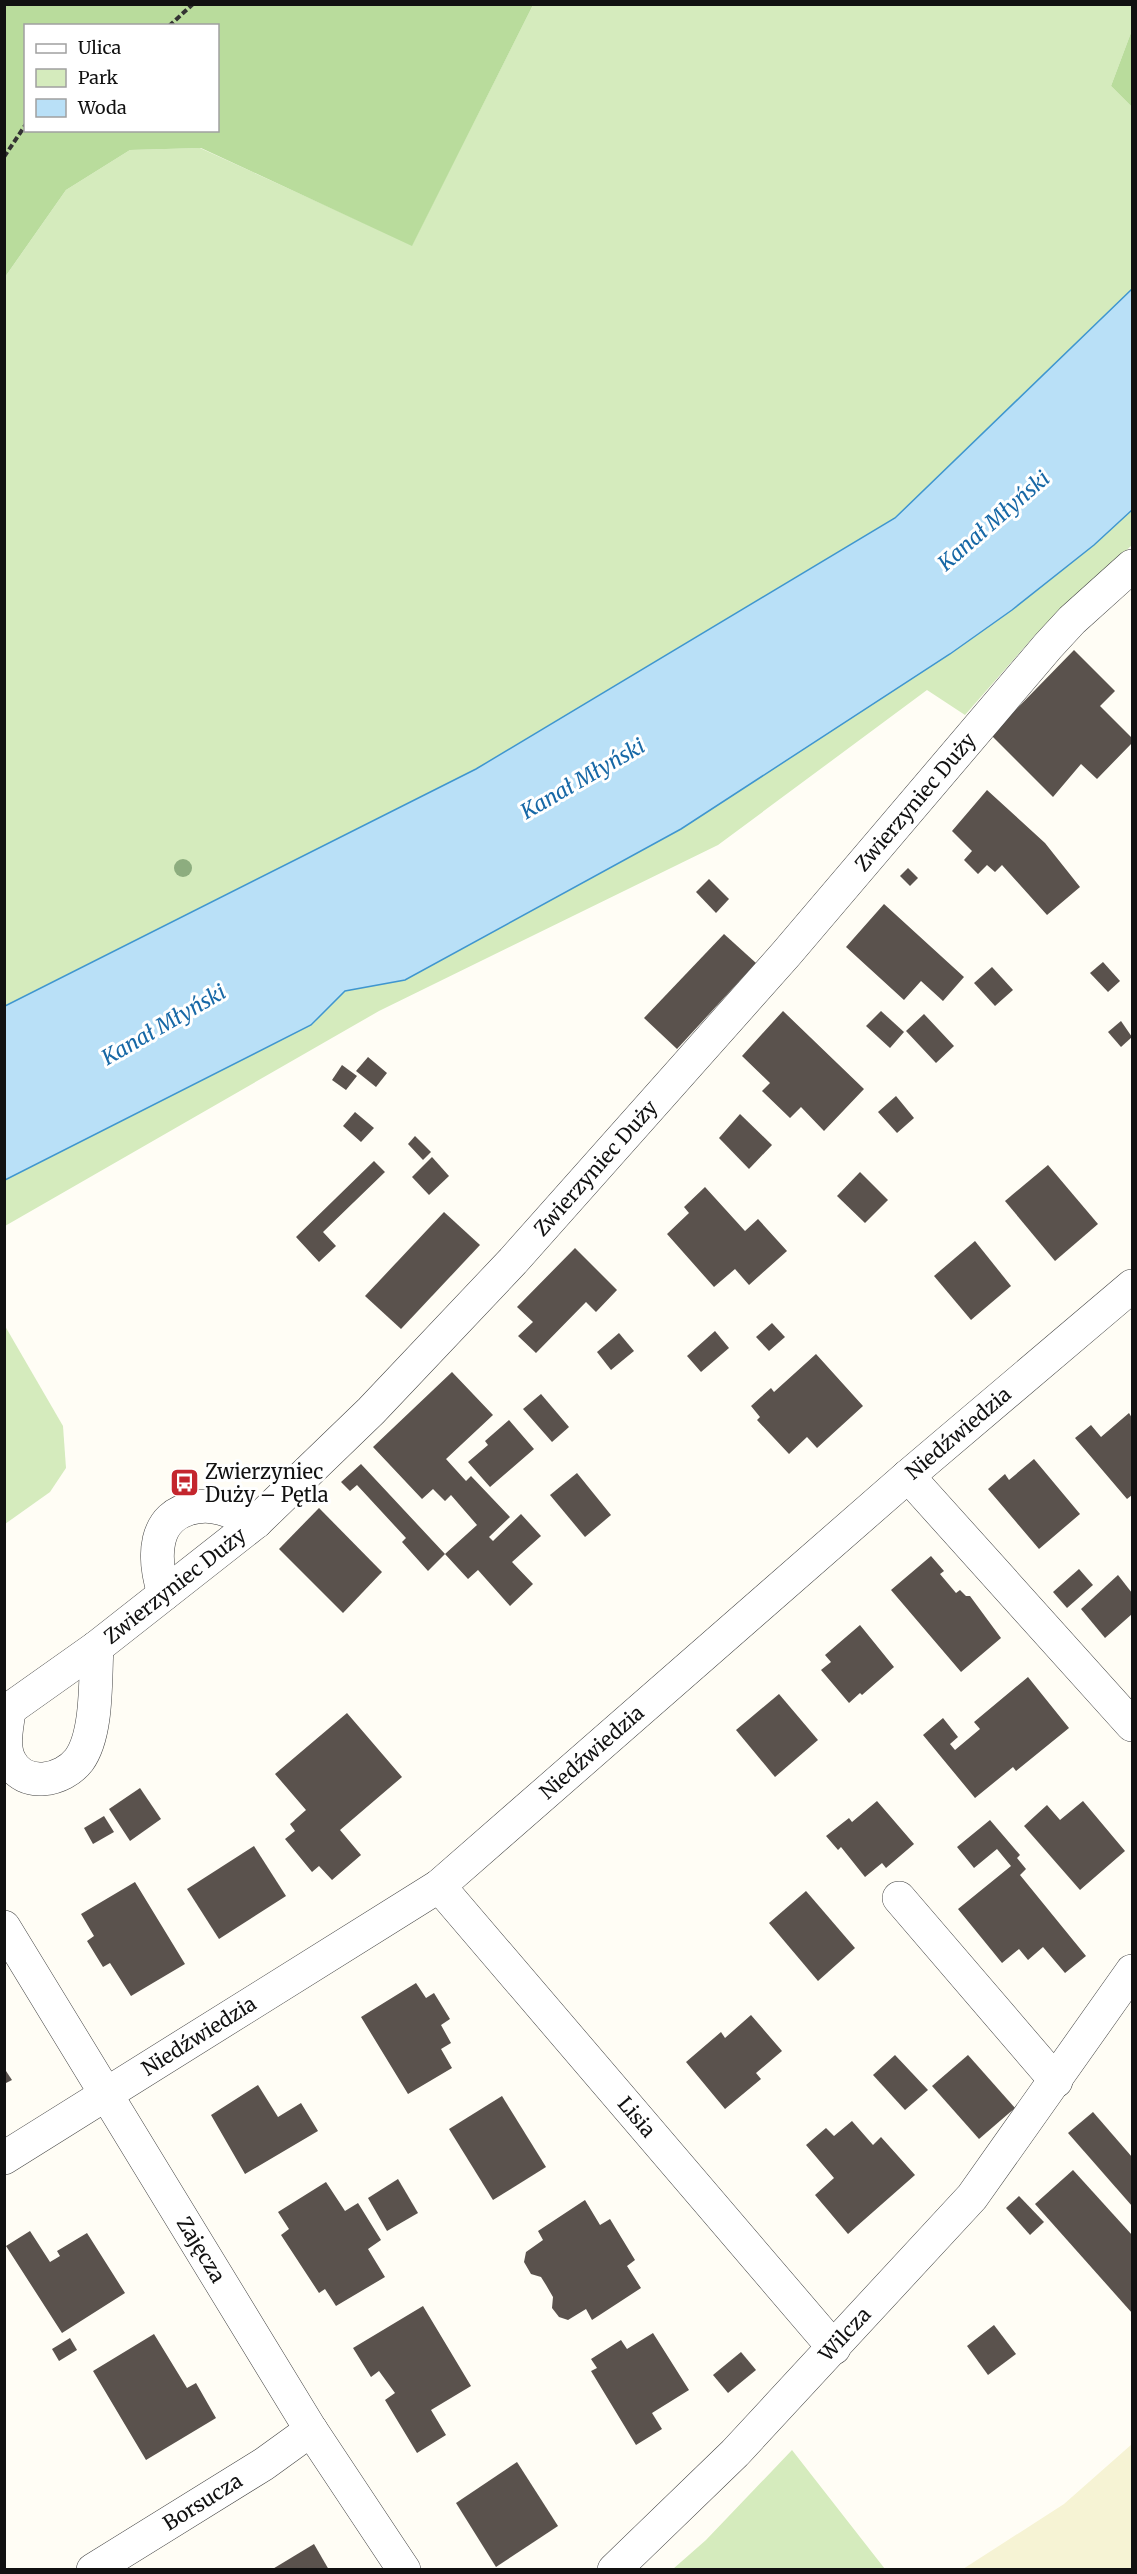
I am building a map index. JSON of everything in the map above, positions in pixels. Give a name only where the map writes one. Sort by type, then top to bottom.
[{"type":"street","name":"Zwierzyniec Duży","points":[[7,1712],[97,1647],[256,1522],[371,1411],[513,1260],[794,945],[1048,646],[1072,620],[1132,566]]},
{"type":"street","name":"Niedźwiedzia","points":[[4,2158],[439,1886],[908,1476],[1132,1286]]},
{"type":"street","points":[[908,1476],[1132,1725]]},
{"type":"street","points":[[164,1594],[157,1572],[156,1552],[161,1532],[175,1514],[198,1506],[224,1509],[256,1522]]},
{"type":"street","points":[[7,1712],[5,1742],[10,1762],[24,1775],[44,1780],[64,1774],[80,1759],[92,1728],[97,1647]]},
{"type":"street","name":"Lisia","points":[[439,1886],[834,2348]]},
{"type":"street","points":[[899,1898],[1056,2081]]},
{"type":"street","name":"Zajęcza","points":[[4,1927],[108,2094],[310,2430],[404,2570]]},
{"type":"street","name":"Wilcza","points":[[614,2570],[735,2453],[972,2197],[1132,1971]]},
{"type":"street","name":"Borsucza","points":[[93,2570],[264,2464],[310,2430]]},
{"type":"path","points":[[170,24],[193,4]]},
{"type":"path","points":[[4,157],[24,127]]},
{"type":"shaded area","points":[[1132,2444],[1132,2569],[963,2569],[1064,2504]]},
{"type":"green space","points":[[5,4],[533,4],[412,246],[201,148],[130,150],[66,190],[5,277]]},
{"type":"green space","points":[[533,5],[1132,5],[1132,30],[1111,86],[1132,107],[1132,289],[895,518],[476,769],[5,1006],[5,277],[66,190],[130,150],[200,148],[412,245]]},
{"type":"green space","points":[[1132,30],[1132,107],[1111,86]]},
{"type":"green space","points":[[1132,510],[1132,545],[1035,635],[965,715],[927,690],[718,845],[379,1011],[5,1226],[5,1180],[311,1025],[345,991],[405,980],[681,829],[950,654],[1012,610],[1094,545]]},
{"type":"green space","points":[[5,1326],[63,1426],[66,1468],[50,1492],[5,1524]]},
{"type":"green space","points":[[792,2450],[885,2569],[673,2569],[706,2540]]},
{"type":"water","name":"Kanał Młyński","points":[[1132,289],[1132,510],[1094,545],[1012,610],[950,654],[681,829],[405,980],[345,991],[311,1025],[5,1180],[5,1006],[476,769],[895,518]]},
{"type":"building","points":[[1074,650],[1115,691],[1100,706],[1132,738],[1132,743],[1097,779],[1081,764],[1053,797],[991,735]]},
{"type":"building","points":[[987,790],[1045,843],[1080,887],[1047,915],[1002,865],[995,872],[987,865],[978,874],[964,860],[972,851],[952,831]]},
{"type":"building","points":[[908,868],[918,878],[910,886],[900,876]]},
{"type":"building","points":[[709,879],[729,899],[716,913],[696,892]]},
{"type":"building","points":[[884,904],[964,977],[943,1001],[921,981],[904,1000],[846,947]]},
{"type":"building","points":[[724,934],[756,963],[677,1049],[644,1018]]},
{"type":"building","points":[[1103,962],[1120,981],[1108,992],[1090,973]]},
{"type":"building","points":[[992,967],[1013,990],[995,1006],[974,983]]},
{"type":"building","points":[[783,1011],[864,1089],[824,1131],[801,1107],[790,1118],[762,1091],[770,1083],[742,1056]]},
{"type":"building","points":[[881,1011],[904,1032],[890,1048],[866,1026]]},
{"type":"building","points":[[924,1014],[954,1046],[936,1063],[906,1031]]},
{"type":"building","points":[[1121,1021],[1132,1037],[1121,1047],[1108,1032]]},
{"type":"building","points":[[368,1057],[387,1073],[376,1087],[356,1071]]},
{"type":"building","points":[[342,1065],[357,1076],[346,1090],[332,1080]]},
{"type":"building","points":[[896,1096],[914,1118],[897,1133],[878,1112]]},
{"type":"building","points":[[355,1112],[374,1128],[361,1142],[343,1126]]},
{"type":"building","points":[[740,1114],[772,1145],[749,1169],[719,1138]]},
{"type":"building","points":[[415,1136],[431,1152],[423,1160],[408,1144]]},
{"type":"building","points":[[432,1157],[449,1176],[429,1195],[412,1177]]},
{"type":"building","points":[[374,1161],[385,1172],[323,1232],[336,1246],[319,1262],[296,1237]]},
{"type":"building","points":[[1048,1165],[1098,1224],[1055,1261],[1005,1201]]},
{"type":"building","points":[[860,1172],[888,1200],[865,1223],[837,1196]]},
{"type":"building","points":[[705,1187],[745,1231],[758,1219],[787,1251],[749,1285],[735,1269],[714,1287],[667,1234],[689,1213],[684,1207]]},
{"type":"building","points":[[444,1212],[480,1245],[401,1329],[365,1296]]},
{"type":"building","points":[[975,1241],[1011,1286],[971,1320],[934,1276]]},
{"type":"building","points":[[575,1248],[617,1290],[596,1312],[586,1302],[536,1353],[518,1336],[533,1322],[517,1307]]},
{"type":"building","points":[[772,1323],[785,1337],[769,1351],[756,1337]]},
{"type":"building","points":[[715,1331],[729,1348],[701,1372],[687,1356]]},
{"type":"building","points":[[619,1333],[634,1351],[611,1370],[597,1352]]},
{"type":"building","points":[[816,1354],[863,1406],[817,1448],[807,1437],[789,1454],[757,1420],[760,1417],[751,1406],[771,1388],[774,1392]]},
{"type":"building","points":[[452,1372],[493,1415],[446,1459],[466,1481],[471,1476],[510,1517],[489,1537],[493,1541],[521,1514],[541,1536],[512,1562],[533,1584],[510,1606],[478,1570],[468,1579],[445,1554],[477,1525],[451,1495],[445,1501],[433,1489],[422,1499],[373,1447]]},
{"type":"building","points":[[541,1394],[569,1427],[552,1442],[523,1409]]},
{"type":"building","points":[[1129,1413],[1132,1418],[1132,1495],[1127,1499],[1075,1438],[1091,1425],[1101,1437]]},
{"type":"building","points":[[509,1420],[534,1449],[490,1487],[468,1462],[488,1445],[485,1441]]},
{"type":"building","points":[[1034,1459],[1080,1514],[1039,1549],[988,1489],[1005,1474],[1009,1480]]},
{"type":"building","points":[[361,1464],[445,1554],[428,1571],[402,1542],[406,1538],[357,1485],[350,1491],[341,1482]]},
{"type":"building","points":[[577,1473],[611,1515],[585,1537],[550,1495]]},
{"type":"building","points":[[319,1508],[382,1572],[343,1613],[279,1549]]},
{"type":"building","points":[[931,1556],[944,1571],[940,1574],[956,1593],[960,1590],[966,1596],[970,1596],[1001,1638],[961,1672],[891,1590]]},
{"type":"building","points":[[1079,1569],[1093,1585],[1067,1608],[1053,1592]]},
{"type":"building","points":[[1118,1575],[1132,1593],[1132,1614],[1105,1638],[1081,1609]]},
{"type":"building","points":[[860,1625],[894,1667],[862,1695],[860,1693],[849,1703],[821,1670],[831,1662],[825,1655]]},
{"type":"building","points":[[1028,1677],[1069,1728],[1016,1771],[1013,1767],[975,1798],[923,1735],[943,1718],[958,1737],[950,1744],[955,1750],[980,1729],[974,1722]]},
{"type":"building","points":[[779,1694],[818,1740],[775,1777],[736,1730]]},
{"type":"building","points":[[347,1713],[402,1777],[340,1830],[361,1855],[332,1880],[319,1866],[312,1872],[285,1839],[295,1831],[290,1824],[306,1810],[275,1774]]},
{"type":"building","points":[[140,1788],[161,1819],[130,1841],[109,1809]]},
{"type":"building","points":[[877,1801],[914,1844],[886,1868],[882,1863],[865,1877],[841,1847],[838,1850],[826,1836],[849,1818],[852,1822]]},
{"type":"building","points":[[1083,1801],[1125,1851],[1080,1890],[1024,1826],[1047,1805],[1060,1820]]},
{"type":"building","points":[[104,1816],[114,1832],[93,1844],[84,1828]]},
{"type":"building","points":[[990,1820],[1020,1855],[1017,1858],[1026,1869],[1020,1875],[1086,1956],[1065,1973],[1043,1947],[1028,1960],[1019,1949],[1002,1963],[958,1909],[1011,1866],[997,1849],[974,1868],[957,1847]]},
{"type":"building","points":[[254,1846],[286,1896],[219,1939],[187,1889]]},
{"type":"building","points":[[135,1882],[185,1964],[131,1996],[110,1963],[103,1967],[87,1941],[94,1936],[81,1914]]},
{"type":"building","points":[[806,1891],[855,1948],[818,1981],[769,1923]]},
{"type":"building","points":[[416,1983],[426,1998],[434,1993],[450,2019],[441,2025],[451,2043],[441,2049],[452,2068],[408,2094],[361,2017]]},
{"type":"building","points":[[751,2015],[782,2051],[756,2073],[761,2079],[725,2109],[686,2062],[721,2032],[725,2038]]},
{"type":"building","points":[[895,2055],[928,2090],[905,2110],[873,2075]]},
{"type":"building","points":[[968,2055],[1015,2108],[979,2139],[932,2086]]},
{"type":"building","points":[[4,2068],[12,2080],[4,2084]]},
{"type":"building","points":[[258,2085],[278,2117],[301,2103],[318,2131],[245,2174],[211,2115]]},
{"type":"building","points":[[502,2096],[546,2167],[493,2200],[449,2129]]},
{"type":"building","points":[[1093,2112],[1132,2157],[1132,2206],[1068,2133]]},
{"type":"building","points":[[852,2121],[873,2145],[881,2137],[915,2175],[848,2234],[815,2195],[834,2178],[806,2145],[826,2128],[834,2136]]},
{"type":"building","points":[[1073,2170],[1132,2235],[1132,2313],[1035,2204]]},
{"type":"building","points":[[398,2179],[418,2213],[387,2231],[368,2198]]},
{"type":"building","points":[[326,2182],[345,2211],[358,2203],[381,2240],[368,2249],[385,2277],[336,2306],[325,2289],[319,2293],[281,2235],[289,2229],[278,2212]]},
{"type":"building","points":[[1019,2196],[1044,2222],[1030,2235],[1006,2208]]},
{"type":"building","points":[[585,2200],[600,2225],[610,2219],[635,2260],[627,2266],[641,2288],[592,2320],[586,2309],[568,2320],[559,2317],[552,2308],[553,2297],[546,2285],[541,2277],[531,2274],[524,2262],[526,2252],[543,2240],[538,2231]]},
{"type":"building","points":[[30,2231],[50,2262],[60,2256],[57,2251],[87,2233],[125,2293],[62,2333],[6,2246]]},
{"type":"building","points":[[423,2306],[471,2386],[431,2410],[446,2435],[417,2453],[385,2400],[395,2393],[379,2371],[371,2377],[353,2348]]},
{"type":"building","points":[[994,2325],[1016,2354],[988,2375],[967,2346]]},
{"type":"building","points":[[653,2333],[689,2390],[652,2413],[662,2429],[636,2445],[591,2371],[597,2368],[591,2359],[621,2340],[627,2349]]},
{"type":"building","points":[[154,2334],[187,2388],[196,2383],[216,2418],[146,2460],[93,2371]]},
{"type":"building","points":[[70,2338],[77,2350],[59,2361],[52,2349]]},
{"type":"building","points":[[741,2352],[756,2370],[728,2393],[713,2375]]},
{"type":"building","points":[[517,2462],[558,2526],[496,2567],[456,2503]]},
{"type":"building","points":[[314,2544],[329,2570],[271,2570]]},
{"type":"place","name":"Zwierzyniec Duży – Pętla","points":[[184,1483]]}]
